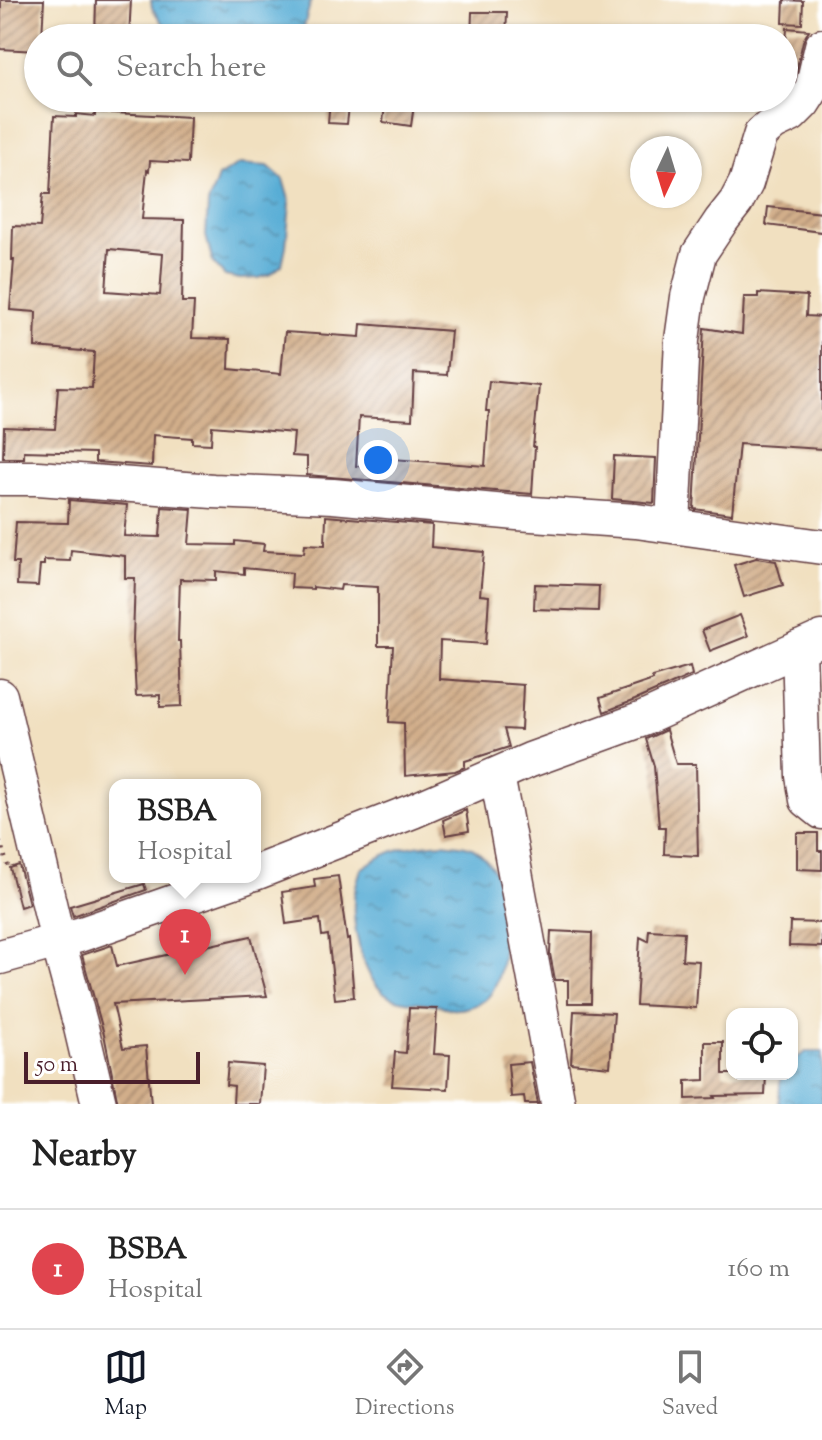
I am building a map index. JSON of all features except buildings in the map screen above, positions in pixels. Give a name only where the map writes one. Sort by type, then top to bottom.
[{"type":"street","points":[[798,108],[812,89],[822,46]]},
{"type":"street","points":[[673,525],[682,340],[688,297],[699,254],[746,183],[761,134],[794,112]]},
{"type":"street","points":[[0,478],[333,496],[636,521],[822,547]]},
{"type":"street","points":[[261,871],[413,811],[530,760],[669,709],[810,643],[803,776],[807,800],[822,812]]},
{"type":"street","points":[[0,696],[99,1104]]},
{"type":"street","points":[[497,775],[558,1104]]},
{"type":"street","points":[[0,957],[58,941],[229,883]]},
{"type":"water","points":[[151,0],[311,0],[305,24],[163,24],[152,8]]},
{"type":"water","points":[[239,164],[268,166],[283,179],[290,203],[282,265],[271,274],[259,278],[225,276],[213,263],[206,236],[208,204],[218,177]]},
{"type":"water","points":[[442,843],[472,848],[480,854],[493,869],[501,897],[504,936],[494,988],[483,1001],[460,1009],[400,1000],[381,990],[363,960],[355,921],[354,895],[361,869],[399,849]]},
{"type":"water","points":[[806,1052],[822,1052],[822,1104],[779,1104],[781,1080],[798,1080],[798,1057]]},
{"type":"place","name":"BSBA","points":[[185,975]]}]
